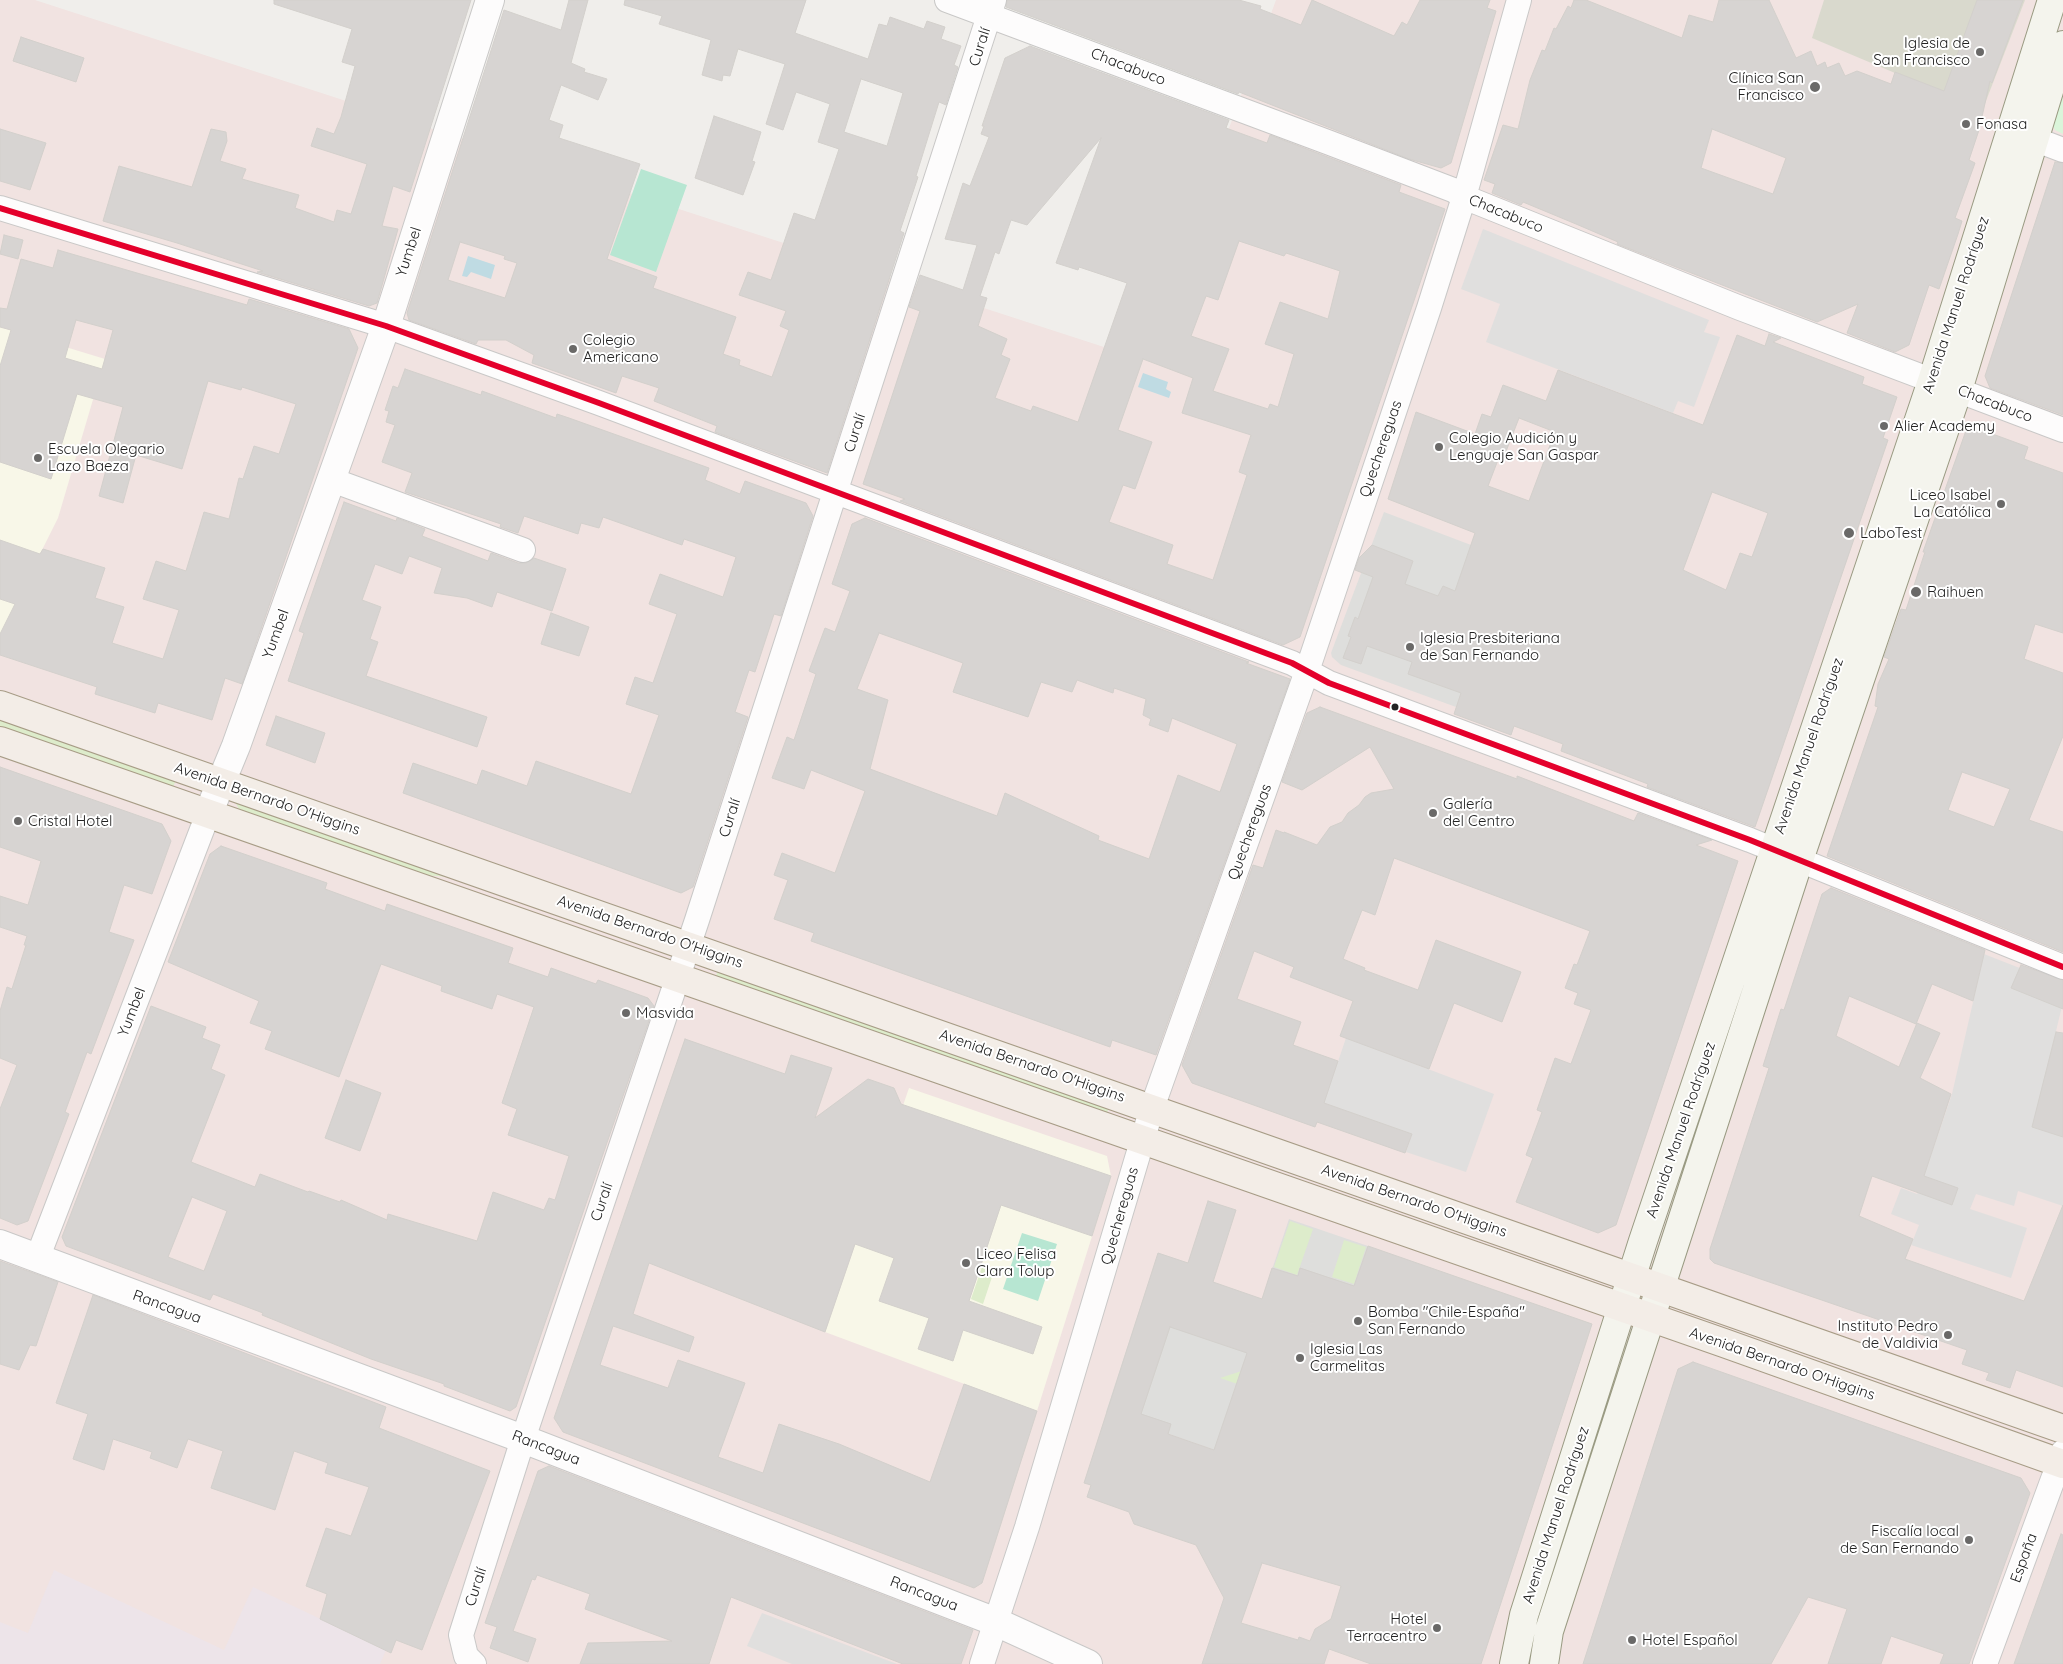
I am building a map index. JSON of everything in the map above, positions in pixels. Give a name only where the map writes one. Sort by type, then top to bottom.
[{"type":"main road","name":"Avenida Manuel Rodríguez","points":[[1514,1664],[1524,1615],[1632,1277],[1932,381],[2052,0]]},
{"type":"main road","name":"Avenida Manuel Rodríguez","points":[[1544,1664],[1549,1631],[1799,860],[1958,390],[2063,45]]},
{"type":"main road","name":"Avenida Bernardo O'Higgins","points":[[0,705],[2063,1429]]},
{"type":"main road","name":"Avenida Bernardo O'Higgins","points":[[0,741],[1622,1308],[2062,1459]]},
{"type":"street","name":"Yumbel","points":[[37,1259],[221,782],[332,480],[386,326],[490,0]]},
{"type":"street","name":"Chacabuco","points":[[947,0],[992,8],[1453,190],[1464,197],[1740,308],[2063,430]]},
{"type":"street","name":"Quechereguas","points":[[982,1664],[1074,1373],[1152,1108],[1307,671],[1429,308],[1464,197],[1519,0]]},
{"type":"street","name":"Curalí","points":[[474,1664],[466,1656],[461,1635],[523,1439],[688,946],[992,8]]},
{"type":"street","points":[[2034,139],[2063,150]]},
{"type":"street","points":[[0,208],[386,326],[599,404],[1292,663],[1330,683],[1774,850],[2063,967]]},
{"type":"street","points":[[332,480],[523,550]]},
{"type":"street","name":"Rancagua","points":[[0,1244],[523,1439],[996,1622],[1088,1664]]},
{"type":"street","name":"España","points":[[1985,1664],[2062,1459]]},
{"type":"shaded area","points":[[0,0],[35,0],[1144,360],[1276,0],[2063,0],[2063,1664],[0,1664]]},
{"type":"shaded area","points":[[1824,0],[2025,0],[1984,106],[1895,73],[1812,38]]},
{"type":"shaded area","points":[[1483,229],[1709,320],[1704,332],[1720,337],[1694,407],[1678,401],[1673,413],[1486,342],[1500,304],[1461,289]]},
{"type":"shaded area","name":"Escuela Olegario Lazo Baeza","points":[[0,327],[105,359],[58,518],[0,634]]},
{"type":"shaded area","points":[[1384,512],[1471,545],[1493,607],[1456,707],[1341,665],[1332,657],[1331,653]]},
{"type":"shaded area","points":[[1984,954],[2063,985],[2063,1002],[2033,1127],[2063,1137],[2063,1206],[2018,1191],[2014,1206],[1976,1194],[1970,1209],[2027,1228],[2011,1278],[1911,1245],[1919,1225],[1891,1214],[1901,1188],[1917,1194],[1924,1176],[1952,1094]]},
{"type":"shaded area","points":[[1346,1038],[1494,1094],[1466,1172],[1406,1152],[1412,1134],[1324,1103]]},
{"type":"shaded area","name":"Liceo Felisa Clara Tolup","points":[[909,1088],[1107,1156],[1111,1176],[1037,1411],[825,1332]]},
{"type":"shaded area","points":[[1289,1219],[1368,1246],[1292,1477],[1106,1412],[1146,1290],[1253,1326]]},
{"type":"shaded area","points":[[54,1570],[224,1650],[253,1587],[386,1650],[380,1664],[0,1664],[0,1622],[28,1633]]},
{"type":"shaded area","points":[[762,1613],[897,1664],[792,1664],[747,1646]]},
{"type":"green space","points":[[2063,83],[2063,134],[2055,130],[2052,123]]},
{"type":"green space","points":[[641,169],[687,185],[656,272],[610,255]]},
{"type":"green space","points":[[0,716],[177,778],[173,787],[0,727]]},
{"type":"green space","points":[[236,800],[450,877],[423,875],[239,809],[235,802]]},
{"type":"green space","points":[[718,970],[1109,1107],[1107,1113],[716,976]]},
{"type":"green space","points":[[1290,1221],[1313,1229],[1297,1275],[1274,1267]]},
{"type":"green space","points":[[1022,1233],[1057,1244],[1038,1301],[1003,1289]]},
{"type":"green space","points":[[1344,1240],[1366,1247],[1354,1284],[1332,1277]]},
{"type":"green space","points":[[982,1267],[994,1271],[983,1304],[971,1299]]},
{"type":"green space","points":[[1251,1368],[1249,1388],[1220,1378]]},
{"type":"water","points":[[468,256],[495,265],[491,279],[471,272],[467,277],[462,276]]},
{"type":"water","points":[[1143,373],[1168,382],[1166,389],[1171,392],[1169,398],[1138,387]]},
{"type":"building","points":[[274,0],[471,0],[410,192],[393,186],[382,226],[398,229],[377,303],[369,306],[257,272],[263,271],[103,221],[119,166],[192,187],[211,129],[226,132],[227,141],[220,161],[246,169],[242,179],[299,195],[295,208],[334,222],[337,210],[351,214],[367,164],[311,146],[317,128],[334,134],[341,117],[355,66],[342,62],[352,29],[274,4]]},
{"type":"building","points":[[569,0],[588,0],[571,63],[585,69],[584,72],[607,79],[598,100],[561,85],[549,120],[563,125],[559,138],[640,164],[607,259],[657,277],[653,288],[736,317],[723,354],[740,360],[739,365],[772,377],[789,330],[780,326],[786,311],[739,295],[748,272],[771,280],[794,213],[815,220],[839,149],[818,142],[830,104],[796,92],[783,130],[766,124],[785,64],[738,49],[730,76],[723,75],[722,81],[702,75],[711,40],[659,24],[662,16],[624,5],[625,0],[806,0],[795,33],[868,59],[879,24],[887,26],[890,17],[924,29],[927,21],[945,27],[941,39],[961,46],[954,65],[958,67],[946,105],[939,102],[916,176],[918,177],[900,231],[904,233],[827,473],[715,432],[717,426],[654,401],[659,388],[622,376],[616,393],[532,363],[534,355],[506,340],[478,340],[476,344],[409,320],[407,313],[504,10],[561,30]],"holes":[[[861,79],[903,93],[887,146],[844,132]],[[460,242],[505,256],[504,259],[517,263],[505,298],[448,280]]]},
{"type":"building","points":[[1007,0],[1239,0],[1261,6],[1260,9],[1301,25],[1312,0],[1394,36],[1402,22],[1407,25],[1420,0],[1490,0],[1487,8],[1496,11],[1451,163],[1441,168],[1409,159],[1239,92],[1238,94],[1006,7]]},
{"type":"building","points":[[1574,0],[1586,0],[1682,38],[1689,15],[1713,22],[1719,0],[1769,0],[1796,58],[1811,51],[1817,66],[1825,62],[1827,68],[1839,63],[1845,76],[1857,71],[1891,84],[1895,72],[1944,91],[1977,0],[2023,0],[1992,83],[1990,81],[1979,130],[1969,160],[1975,163],[1955,218],[1962,221],[1958,234],[1939,289],[1929,285],[1909,345],[1895,352],[1847,333],[1858,304],[1817,322],[1617,244],[1618,242],[1523,202],[1521,205],[1492,193],[1495,184],[1484,180],[1503,125],[1518,129],[1530,80],[1542,50],[1545,51],[1554,28],[1556,29],[1568,6],[1571,8]],"holes":[[[1712,129],[1786,158],[1773,194],[1701,168]]]},
{"type":"building","points":[[21,37],[84,58],[76,82],[13,61]]},
{"type":"building","points":[[1030,46],[1229,120],[1226,128],[1267,143],[1270,135],[1401,185],[1399,192],[1445,209],[1300,637],[1283,645],[900,501],[905,499],[863,484],[920,311],[909,307],[920,275],[963,290],[977,245],[945,239],[963,183],[970,186],[989,137],[981,134],[984,126],[982,126],[1005,58]],"holes":[[[1101,138],[1056,263],[1078,270],[1079,267],[1127,283],[1078,422],[1033,406],[1031,411],[995,398],[1010,359],[1001,355],[1007,339],[978,326],[987,298],[980,296],[995,252],[999,254],[1011,220],[1027,225]],[[1239,241],[1284,256],[1286,253],[1340,271],[1328,319],[1280,302],[1265,344],[1294,354],[1278,407],[1270,404],[1268,409],[1213,391],[1229,349],[1191,336],[1206,296],[1218,300]],[[1143,359],[1193,378],[1182,413],[1251,435],[1239,472],[1247,475],[1213,580],[1167,564],[1173,545],[1109,522],[1123,485],[1135,489],[1152,442],[1118,430]]]},
{"type":"building","points":[[714,116],[761,132],[752,161],[755,162],[743,195],[695,178]]},
{"type":"building","points":[[0,129],[46,143],[30,190],[0,181]]},
{"type":"building","points":[[2055,162],[2063,163],[2063,415],[1990,388],[1985,376]]},
{"type":"building","points":[[4,235],[23,240],[18,259],[0,254]]},
{"type":"building","points":[[58,250],[247,305],[249,299],[349,329],[358,348],[242,684],[225,678],[212,720],[158,703],[155,713],[95,694],[97,687],[0,655],[0,634],[15,604],[0,599],[0,540],[40,554],[43,549],[105,568],[95,598],[124,607],[112,643],[163,659],[179,610],[143,599],[156,561],[186,571],[204,512],[229,519],[239,478],[243,479],[254,446],[279,454],[296,404],[242,387],[241,390],[208,381],[182,469],[136,455],[123,503],[99,496],[123,407],[77,394],[51,479],[0,462],[0,366],[11,330],[0,327],[0,308],[7,309],[21,259],[53,268]],"holes":[[[76,320],[113,330],[102,369],[65,358]]]},
{"type":"building","points":[[1769,334],[1781,338],[1773,342],[1864,377],[1862,384],[1897,397],[1883,438],[1888,440],[1755,827],[1647,787],[1648,784],[1561,751],[1563,744],[1514,726],[1511,735],[1454,714],[1461,693],[1408,674],[1412,662],[1367,646],[1361,664],[1343,658],[1351,637],[1348,636],[1355,617],[1358,619],[1373,577],[1355,570],[1359,558],[1372,545],[1413,561],[1405,584],[1438,596],[1443,586],[1455,591],[1475,533],[1388,499],[1416,412],[1475,434],[1482,414],[1491,417],[1503,385],[1546,401],[1558,370],[1703,425],[1737,335],[1765,346]],"holes":[[[1519,418],[1555,432],[1529,501],[1488,486],[1501,452],[1505,454]],[[1712,492],[1768,513],[1752,557],[1740,553],[1726,590],[1683,570]]]},
{"type":"building","points":[[405,369],[481,395],[482,391],[556,418],[557,414],[709,468],[705,480],[740,494],[745,481],[806,503],[813,516],[781,616],[774,614],[755,672],[749,670],[735,712],[748,717],[693,887],[681,893],[403,793],[413,763],[477,785],[482,770],[527,786],[536,761],[631,794],[659,715],[626,704],[635,677],[653,683],[677,614],[649,604],[660,574],[723,597],[736,557],[684,539],[682,545],[603,517],[599,528],[581,523],[578,534],[524,516],[518,533],[500,527],[501,524],[405,492],[412,473],[382,462],[395,425],[386,422],[389,411],[385,410],[393,386],[398,388]]},
{"type":"building","points":[[1968,425],[2028,447],[2024,459],[2063,473],[2063,633],[2035,624],[2024,659],[2063,673],[2063,736],[2029,820],[2063,832],[2063,952],[1827,856],[1878,707],[1875,706],[1878,684],[1889,659],[1884,657],[1901,609],[1906,610],[1925,552],[1923,552]],"holes":[[[1962,772],[2010,789],[1994,827],[1948,810]]]},
{"type":"building","points":[[344,502],[396,521],[397,518],[425,529],[422,536],[488,561],[491,553],[518,563],[526,563],[534,558],[566,569],[552,611],[497,592],[492,607],[467,598],[434,593],[442,568],[409,556],[402,574],[375,564],[362,600],[381,607],[370,639],[378,642],[366,676],[487,717],[477,747],[288,681],[304,633],[299,631]]},
{"type":"building","points":[[865,518],[1290,679],[1156,1055],[1112,1040],[1110,1047],[811,941],[814,933],[774,919],[788,880],[774,875],[782,853],[835,873],[865,791],[811,770],[804,789],[772,778],[787,737],[794,740],[816,674],[809,671],[825,628],[835,632],[850,591],[832,584],[852,524]],"holes":[[[879,633],[963,663],[953,692],[1028,717],[1041,682],[1072,692],[1077,680],[1113,693],[1114,688],[1146,699],[1143,715],[1151,719],[1149,725],[1168,732],[1172,718],[1237,744],[1220,792],[1178,775],[1149,859],[1098,840],[1099,836],[1005,793],[997,816],[870,769],[888,700],[857,689]]]},
{"type":"building","points":[[551,613],[589,627],[579,656],[541,644]]},
{"type":"building","points":[[1320,707],[1517,779],[1517,776],[1634,821],[1638,813],[1712,840],[1696,845],[1738,861],[1616,1225],[1598,1233],[1516,1202],[1533,1158],[1526,1155],[1542,1112],[1537,1110],[1555,1058],[1571,1064],[1591,1010],[1574,1004],[1578,993],[1565,988],[1574,964],[1577,965],[1590,931],[1394,858],[1375,915],[1362,910],[1343,959],[1365,968],[1364,970],[1418,990],[1436,940],[1521,972],[1502,1022],[1454,1003],[1429,1069],[1340,1036],[1353,1001],[1290,977],[1294,967],[1254,951],[1237,999],[1301,1022],[1293,1045],[1338,1061],[1324,1103],[1412,1134],[1405,1153],[1317,1122],[1315,1127],[1192,1083],[1182,1065],[1253,865],[1263,868],[1276,830],[1317,845],[1330,827],[1342,822],[1348,813],[1359,805],[1365,797],[1371,793],[1394,789],[1370,747],[1302,790],[1282,782],[1307,713]]},
{"type":"building","points":[[276,716],[325,733],[315,763],[266,745]]},
{"type":"building","points":[[0,767],[162,824],[171,841],[152,894],[124,885],[109,932],[134,940],[91,1054],[87,1052],[65,1112],[69,1114],[28,1221],[17,1225],[0,1218],[0,1109],[17,1065],[0,1058],[0,1011],[7,987],[12,989],[27,936],[0,927],[0,896],[28,905],[41,861],[0,847]]},
{"type":"building","points":[[221,846],[327,883],[325,889],[385,911],[387,904],[513,948],[508,963],[548,977],[551,968],[596,984],[598,980],[648,998],[654,1006],[516,1407],[510,1411],[444,1386],[444,1384],[371,1359],[213,1294],[210,1300],[66,1246],[62,1237],[151,1006],[206,1027],[202,1038],[220,1045],[211,1069],[225,1075],[191,1162],[255,1187],[260,1174],[308,1192],[340,1202],[341,1200],[387,1220],[388,1214],[477,1241],[493,1192],[544,1210],[549,1198],[555,1200],[569,1156],[508,1135],[517,1109],[502,1103],[534,1007],[497,994],[492,1009],[441,991],[442,986],[381,964],[339,1077],[265,1049],[272,1031],[250,1023],[259,1001],[168,962],[210,854]],"holes":[[[192,1197],[227,1211],[204,1271],[168,1257]]]},
{"type":"building","points":[[1831,888],[1985,950],[1973,1001],[1932,984],[1916,1024],[1849,996],[1836,1036],[1899,1067],[1917,1023],[1940,1033],[1920,1078],[1951,1094],[1924,1176],[1958,1188],[1952,1205],[1872,1176],[1859,1216],[1913,1239],[1905,1259],[2024,1301],[2063,1205],[2063,1387],[2016,1370],[2010,1388],[1986,1380],[1989,1373],[1962,1364],[1967,1350],[1714,1263],[1710,1259],[1710,1249],[1769,1068],[1763,1066],[1781,1009],[1784,1010],[1822,894]]},
{"type":"building","points":[[2021,965],[2063,980],[2063,1009],[2011,988]]},
{"type":"building","points":[[2056,1032],[2063,1033],[2063,1137],[2032,1127]]},
{"type":"building","points":[[685,1039],[785,1074],[791,1055],[832,1068],[815,1118],[868,1079],[894,1088],[901,1104],[1111,1176],[1092,1236],[1001,1205],[969,1301],[1042,1327],[1033,1354],[963,1330],[953,1361],[918,1349],[929,1318],[879,1301],[894,1258],[855,1244],[825,1332],[649,1263],[633,1314],[694,1337],[689,1352],[613,1326],[600,1365],[668,1388],[678,1360],[745,1383],[718,1457],[763,1473],[779,1424],[839,1444],[930,1482],[964,1384],[1037,1411],[982,1583],[974,1588],[563,1432],[554,1418]]},
{"type":"building","points":[[346,1080],[381,1093],[360,1151],[325,1138]]},
{"type":"building","points":[[1208,1201],[1236,1210],[1213,1282],[1262,1299],[1272,1268],[1298,1276],[1300,1268],[1354,1286],[1368,1246],[1592,1324],[1481,1664],[1371,1664],[1329,1649],[1324,1664],[1202,1664],[1224,1598],[1196,1545],[1134,1524],[1129,1512],[1087,1497],[1091,1485],[1084,1483],[1158,1253],[1188,1263]],"holes":[[[1170,1327],[1247,1353],[1214,1450],[1168,1434],[1171,1424],[1141,1414]],[[1262,1563],[1341,1586],[1331,1619],[1315,1629],[1310,1641],[1299,1637],[1298,1640],[1241,1623]]]},
{"type":"building","points":[[0,1261],[58,1282],[36,1346],[30,1345],[19,1370],[0,1364]]},
{"type":"building","points":[[93,1295],[386,1407],[379,1428],[490,1471],[422,1650],[396,1640],[391,1653],[320,1619],[327,1594],[306,1586],[326,1528],[351,1536],[369,1487],[325,1473],[328,1463],[294,1451],[275,1510],[211,1488],[223,1451],[188,1439],[177,1468],[150,1458],[152,1452],[113,1439],[104,1470],[73,1459],[88,1414],[56,1403]]},
{"type":"building","points":[[1693,1362],[2021,1478],[2030,1493],[1969,1664],[1940,1664],[1944,1654],[1891,1636],[1881,1664],[1828,1664],[1847,1609],[1808,1597],[1771,1664],[1583,1664],[1678,1369]]},
{"type":"building","points":[[549,1466],[973,1630],[961,1664],[903,1664],[731,1597],[709,1664],[580,1664],[588,1643],[672,1641],[585,1609],[590,1594],[537,1575],[535,1580],[532,1579],[513,1631],[536,1639],[528,1662],[490,1648],[497,1627],[485,1623],[538,1471]]},
{"type":"building","points":[[2061,1534],[2063,1535],[2063,1664],[2014,1664]]},
{"type":"transit line","points":[[0,208],[386,326],[599,403],[1292,663],[1329,683],[1750,840],[2063,967]]},
{"type":"place","name":"Iglesia de San Francisco","points":[[1980,52]]},
{"type":"place","name":"Clínica San Francisco","points":[[1815,87]]},
{"type":"place","name":"Fonasa","points":[[1966,124]]},
{"type":"place","name":"Colegio Americano","points":[[573,349]]},
{"type":"place","name":"Alier Academy","points":[[1884,426]]},
{"type":"place","name":"Colegio Audición y Lenguaje San Gaspar","points":[[1439,447]]},
{"type":"place","name":"Escuela Olegario Lazo Baeza","points":[[38,458]]},
{"type":"place","name":"Liceo Isabel La Católica","points":[[2001,504]]},
{"type":"place","name":"LaboTest","points":[[1849,533]]},
{"type":"place","name":"Raihuen","points":[[1916,592]]},
{"type":"place","name":"Iglesia Presbiteriana de San Fernando","points":[[1410,647]]},
{"type":"place","name":"Galería del Centro","points":[[1433,813]]},
{"type":"place","name":"Cristal Hotel","points":[[18,821]]},
{"type":"place","name":"Masvida","points":[[626,1013]]},
{"type":"place","name":"Liceo Felisa Clara Tolup","points":[[966,1263]]},
{"type":"place","name":"Bomba \"Chile-España\" San Fernando","points":[[1358,1321]]},
{"type":"place","name":"Instituto Pedro de Valdivia","points":[[1948,1335]]},
{"type":"place","name":"Iglesia Las Carmelitas","points":[[1300,1358]]},
{"type":"place","name":"Fiscalía local de San Fernando","points":[[1969,1540]]},
{"type":"place","name":"Hotel Terracentro","points":[[1437,1628]]},
{"type":"place","name":"Hotel Español","points":[[1632,1640]]}]
